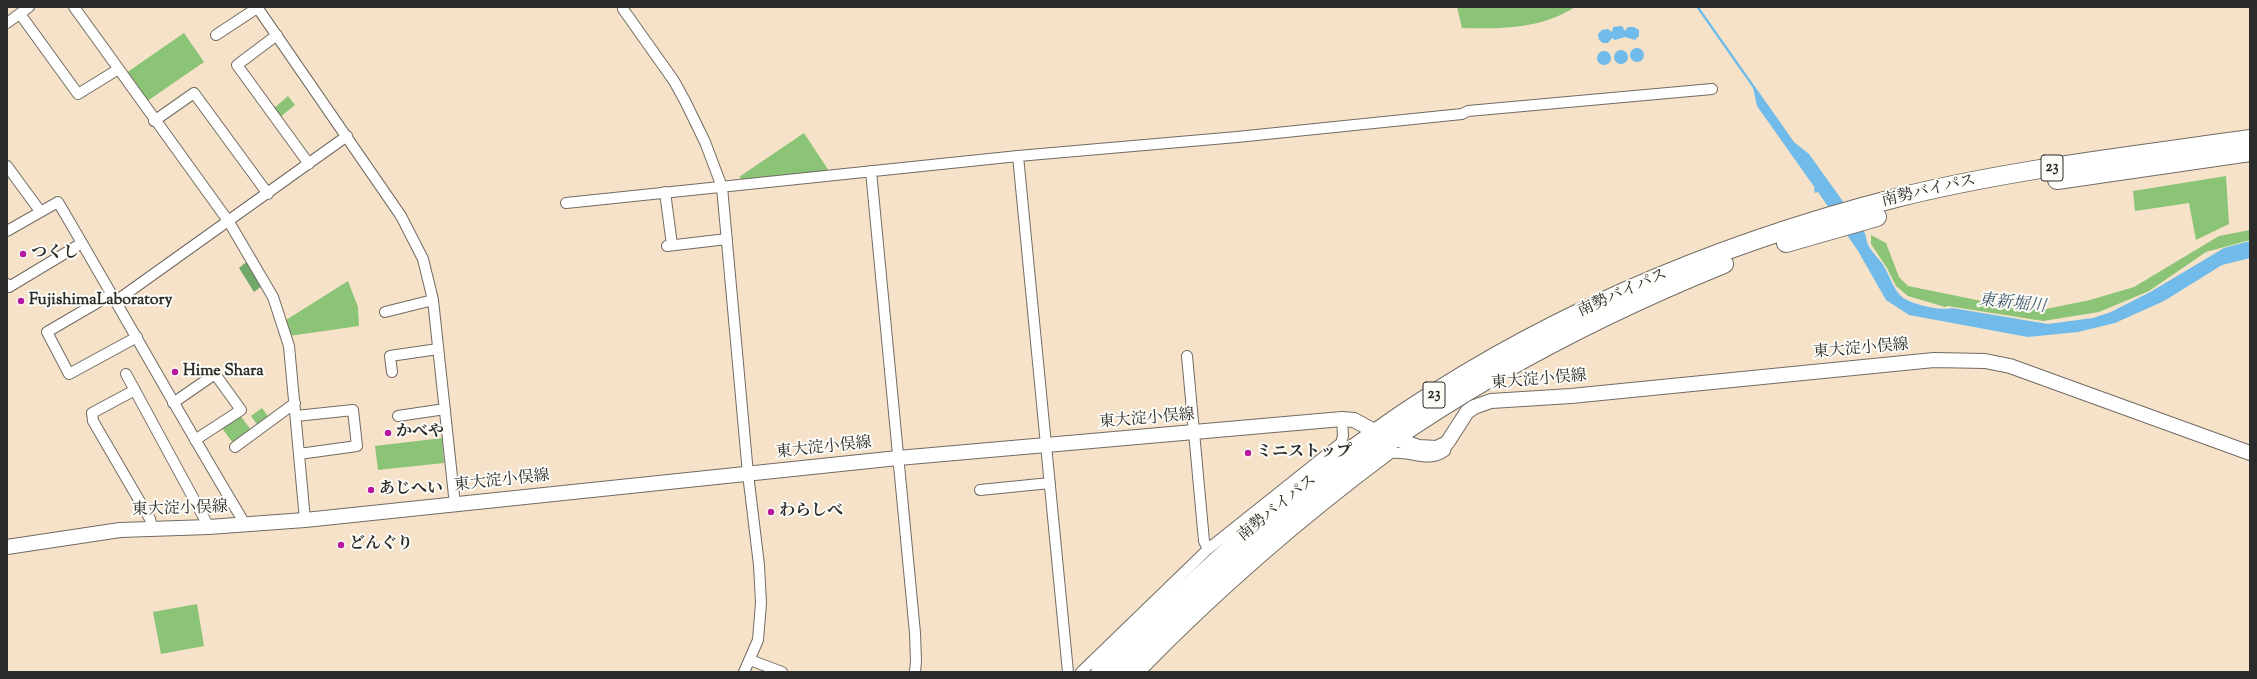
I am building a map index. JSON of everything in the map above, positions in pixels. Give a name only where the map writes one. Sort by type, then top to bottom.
[{"type":"highway","name":"南勢バイパス","points":[[1100,672],[1237,542],[1315,478],[1376,432],[1473,370],[1576,315],[1688,265],[1782,231],[1833,222],[2003,175],[2250,139]]},
{"type":"highway","name":"南勢バイパス","points":[[1860,215],[1902,210],[2005,187],[2250,152]]},
{"type":"highway","name":"南勢バイパス","points":[[1123,672],[1180,616],[1295,512],[1394,438],[1465,393],[1558,339],[1604,316],[1735,260],[1833,222]]},
{"type":"main road","name":"東大淀小俣線","points":[[7,547],[90,533],[152,528],[209,527],[305,520],[898,458],[1342,419],[1354,420],[1376,432],[1429,449],[1437,448],[1447,443],[1467,412],[1474,407],[1491,401],[1571,396],[1854,367],[1959,360],[1985,361],[2010,366],[2250,453]]},
{"type":"street","points":[[7,23],[29,7]]},
{"type":"street","points":[[74,7],[117,70],[229,222],[273,297],[289,346],[305,520]]},
{"type":"street","points":[[216,36],[257,7],[347,136],[411,233],[423,259],[433,300],[456,505]]},
{"type":"street","points":[[623,9],[682,94],[705,142],[722,187],[748,474],[759,565],[761,603],[758,640],[744,672]]},
{"type":"street","points":[[20,14],[78,94],[117,70]]},
{"type":"street","points":[[277,35],[237,65],[309,164]]},
{"type":"street","points":[[566,203],[1018,156],[1237,137],[1455,114],[1468,111],[1712,89]]},
{"type":"street","points":[[154,121],[194,92],[268,194]]},
{"type":"street","points":[[137,337],[69,374],[47,332],[114,297],[229,222],[347,136]]},
{"type":"street","points":[[1018,156],[1068,672]]},
{"type":"street","points":[[7,166],[40,211]]},
{"type":"street","points":[[871,171],[915,633],[915,672]]},
{"type":"street","points":[[665,192],[669,246],[727,240]]},
{"type":"street","points":[[7,231],[58,202],[137,337],[173,403],[246,524]]},
{"type":"street","points":[[7,284],[9,287],[82,242]]},
{"type":"street","points":[[385,312],[433,300]]},
{"type":"street","points":[[392,372],[390,356],[438,349]]},
{"type":"street","points":[[1187,356],[1204,541],[1208,549]]},
{"type":"street","points":[[126,374],[209,527]]},
{"type":"street","points":[[173,403],[215,374],[241,410],[195,440]]},
{"type":"street","points":[[135,390],[92,413],[93,421],[150,519],[152,528]]},
{"type":"street","points":[[235,447],[295,403]]},
{"type":"street","points":[[398,416],[445,409]]},
{"type":"street","points":[[296,416],[353,410],[357,446],[299,454]]},
{"type":"street","points":[[1081,672],[1208,549],[1341,443],[1343,436],[1342,419]]},
{"type":"street","points":[[1140,672],[1233,580],[1314,512],[1391,453],[1399,452],[1425,458],[1439,455],[1445,451],[1447,443]]},
{"type":"street","points":[[980,490],[1050,483]]},
{"type":"street","points":[[750,660],[782,672]]},
{"type":"green space","points":[[1457,7],[1575,7],[1548,20],[1535,24],[1506,28],[1462,28]]},
{"type":"green space","points":[[184,33],[204,62],[146,102],[126,73]]},
{"type":"green space","points":[[288,96],[295,105],[279,118],[273,109]]},
{"type":"green space","points":[[804,133],[829,171],[744,181],[739,177]]},
{"type":"green space","points":[[2226,176],[2229,224],[2196,240],[2189,203],[2135,211],[2133,191]]},
{"type":"green space","points":[[2250,230],[2250,240],[2206,252],[2149,291],[2099,312],[2043,321],[1948,306],[1945,307],[1908,296],[1896,286],[1887,268],[1871,244],[1871,235],[1886,243],[1899,277],[1908,286],[2016,308],[2046,309],[2090,300],[2134,287],[2219,236]]},
{"type":"green space","points":[[249,260],[263,285],[254,292],[239,268]]},
{"type":"green space","points":[[348,281],[358,307],[359,326],[289,336],[286,320]]},
{"type":"green space","points":[[262,408],[270,419],[259,427],[251,416]]},
{"type":"green space","points":[[239,414],[251,430],[233,443],[221,427]]},
{"type":"green space","points":[[442,438],[444,463],[378,470],[375,446]]},
{"type":"green space","points":[[197,604],[204,646],[161,654],[153,612]]},
{"type":"water","points":[[1696,7],[1699,7],[1794,142],[1809,154],[1863,230],[1868,245],[1884,267],[1896,290],[1908,300],[1924,306],[1935,308],[1952,308],[2048,324],[2093,318],[2111,312],[2152,291],[2224,248],[2250,241],[2250,258],[2222,265],[2164,301],[2115,323],[2078,332],[2028,337],[1909,315],[1886,300],[1858,251],[1818,192],[1815,193],[1815,188],[1757,106],[1753,88]]},
{"type":"water","points":[[1622,26],[1625,31],[1628,27],[1634,27],[1639,30],[1639,36],[1635,40],[1625,37],[1615,40],[1612,38],[1608,43],[1603,43],[1599,40],[1598,34],[1602,30],[1608,29],[1612,32],[1613,27]]},
{"type":"water","points":[[1634,48],[1640,48],[1644,52],[1644,58],[1640,62],[1634,62],[1630,58],[1630,52]]},
{"type":"water","points":[[1621,50],[1626,52],[1628,57],[1626,62],[1621,64],[1616,62],[1614,57],[1616,52]]},
{"type":"water","points":[[1604,51],[1609,53],[1611,58],[1609,63],[1604,65],[1599,63],[1597,58],[1599,53]]},
{"type":"place","name":"つくし","points":[[23,254]]},
{"type":"place","name":"FujishimaLaboratory","points":[[21,301]]},
{"type":"place","name":"Hime Shara","points":[[175,372]]},
{"type":"place","name":"かべや","points":[[388,433]]},
{"type":"place","name":"ミニストップ","points":[[1248,453]]},
{"type":"place","name":"あじへい","points":[[371,490]]},
{"type":"place","name":"わらしべ","points":[[771,512]]},
{"type":"place","name":"どんぐり","points":[[341,545]]},
{"type":"water label","name":"東新堀川","points":[[2012,305]]}]
